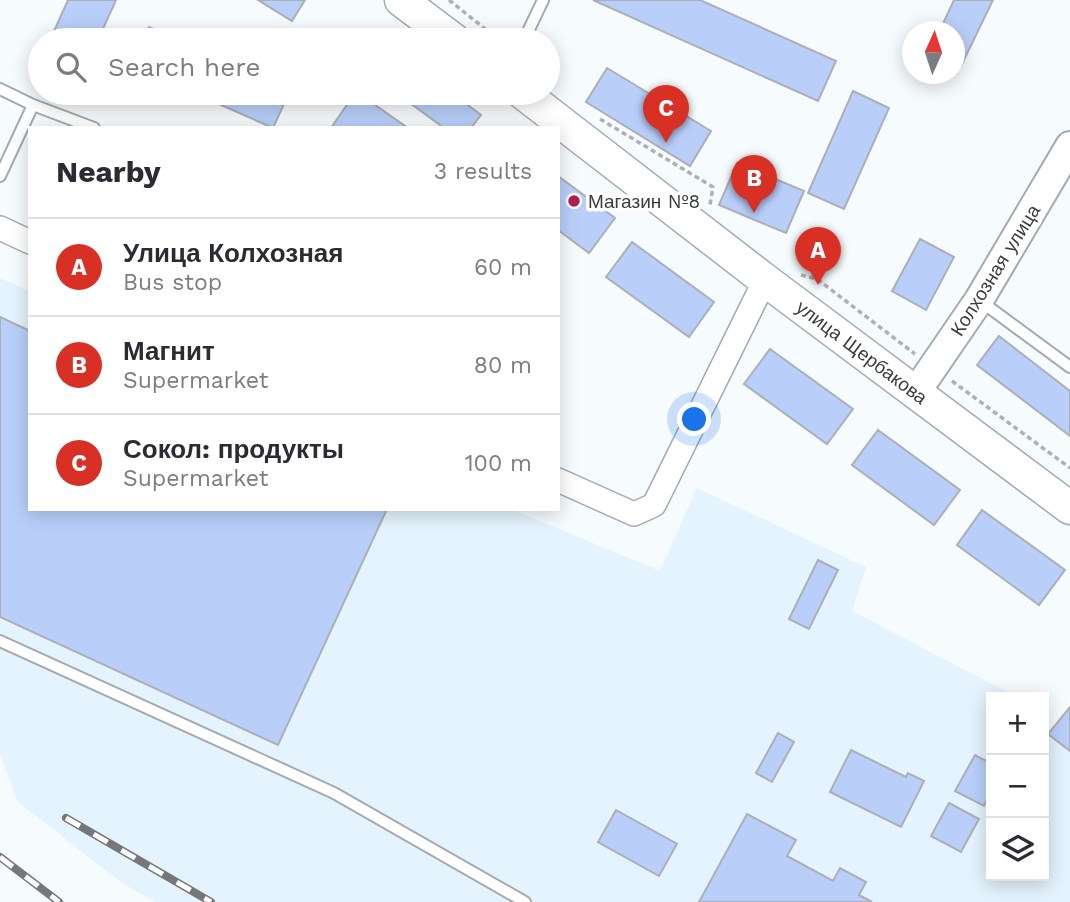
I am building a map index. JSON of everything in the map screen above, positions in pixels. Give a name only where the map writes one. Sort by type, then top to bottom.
[{"type":"main road","points":[[401,0],[438,28]]},
{"type":"main road","name":"улица Щербакова","points":[[540,105],[924,380],[1070,508]]},
{"type":"street","name":"Колхозная улица","points":[[924,380],[979,300],[1070,146]]},
{"type":"street","points":[[0,228],[28,241]]},
{"type":"street","points":[[560,481],[634,514],[654,505],[778,276]]},
{"type":"lane","points":[[530,28],[543,0]]},
{"type":"lane","points":[[0,89],[28,103]]},
{"type":"lane","points":[[0,176],[33,105],[89,126]]},
{"type":"lane","points":[[979,300],[1070,367]]},
{"type":"lane","points":[[0,641],[334,793],[525,902]]},
{"type":"path","points":[[449,0],[484,28]]},
{"type":"path","points":[[590,113],[713,187],[709,212]]},
{"type":"path","points":[[778,276],[817,279],[924,380],[1070,468]]},
{"type":"shaded area","points":[[0,278],[28,290],[28,511],[516,511],[660,571],[697,488],[866,567],[852,611],[1005,691],[986,692],[986,881],[1049,881],[1049,734],[1070,707],[1070,902],[156,902],[122,883],[18,802],[0,755]]},
{"type":"building","points":[[68,0],[116,0],[103,28],[55,28]]},
{"type":"building","points":[[258,0],[305,0],[292,21]]},
{"type":"building","points":[[593,0],[700,0],[836,61],[818,101]]},
{"type":"building","points":[[954,0],[993,0],[965,58],[965,21],[944,21]]},
{"type":"building","points":[[607,68],[711,131],[690,166],[586,102]]},
{"type":"building","points":[[853,91],[889,108],[844,209],[808,193]]},
{"type":"building","points":[[221,105],[284,105],[274,126]]},
{"type":"building","points":[[347,105],[375,105],[405,126],[332,126]]},
{"type":"building","points":[[413,105],[468,105],[481,115],[473,126],[441,126]]},
{"type":"building","points":[[737,163],[804,191],[786,233],[719,205]]},
{"type":"building","points":[[560,177],[615,218],[589,253],[560,231]]},
{"type":"building","points":[[920,239],[954,257],[926,310],[892,291]]},
{"type":"building","points":[[632,242],[714,302],[689,337],[606,277]]},
{"type":"building","points":[[0,317],[28,330],[28,511],[386,511],[278,745],[0,617]]},
{"type":"building","points":[[999,336],[1070,391],[1070,436],[977,365]]},
{"type":"building","points":[[770,349],[853,409],[827,444],[744,384]]},
{"type":"building","points":[[878,430],[960,490],[934,525],[852,465]]},
{"type":"building","points":[[982,510],[1065,570],[1039,605],[957,545]]},
{"type":"building","points":[[818,560],[838,570],[809,629],[789,619]]},
{"type":"building","points":[[1070,707],[1070,751],[1049,733]]},
{"type":"building","points":[[778,733],[794,742],[772,782],[756,773]]},
{"type":"building","points":[[851,750],[906,777],[908,773],[924,781],[901,827],[830,792]]},
{"type":"building","points":[[975,755],[986,761],[984,806],[955,791]]},
{"type":"building","points":[[949,803],[979,819],[961,852],[931,836]]},
{"type":"building","points":[[616,810],[677,844],[659,876],[598,842]]},
{"type":"building","points":[[747,814],[796,840],[787,856],[833,881],[840,868],[866,882],[859,895],[872,902],[699,902]]},
{"type":"railway","points":[[66,818],[211,902]]},
{"type":"railway","points":[[0,857],[59,902]]},
{"type":"place","name":"Сокол: продукты","points":[[666,143]]},
{"type":"place","name":"Магазин №8","points":[[574,201]]},
{"type":"place","name":"Магнит","points":[[754,213]]},
{"type":"place","name":"Улица Колхозная","points":[[818,285]]}]
